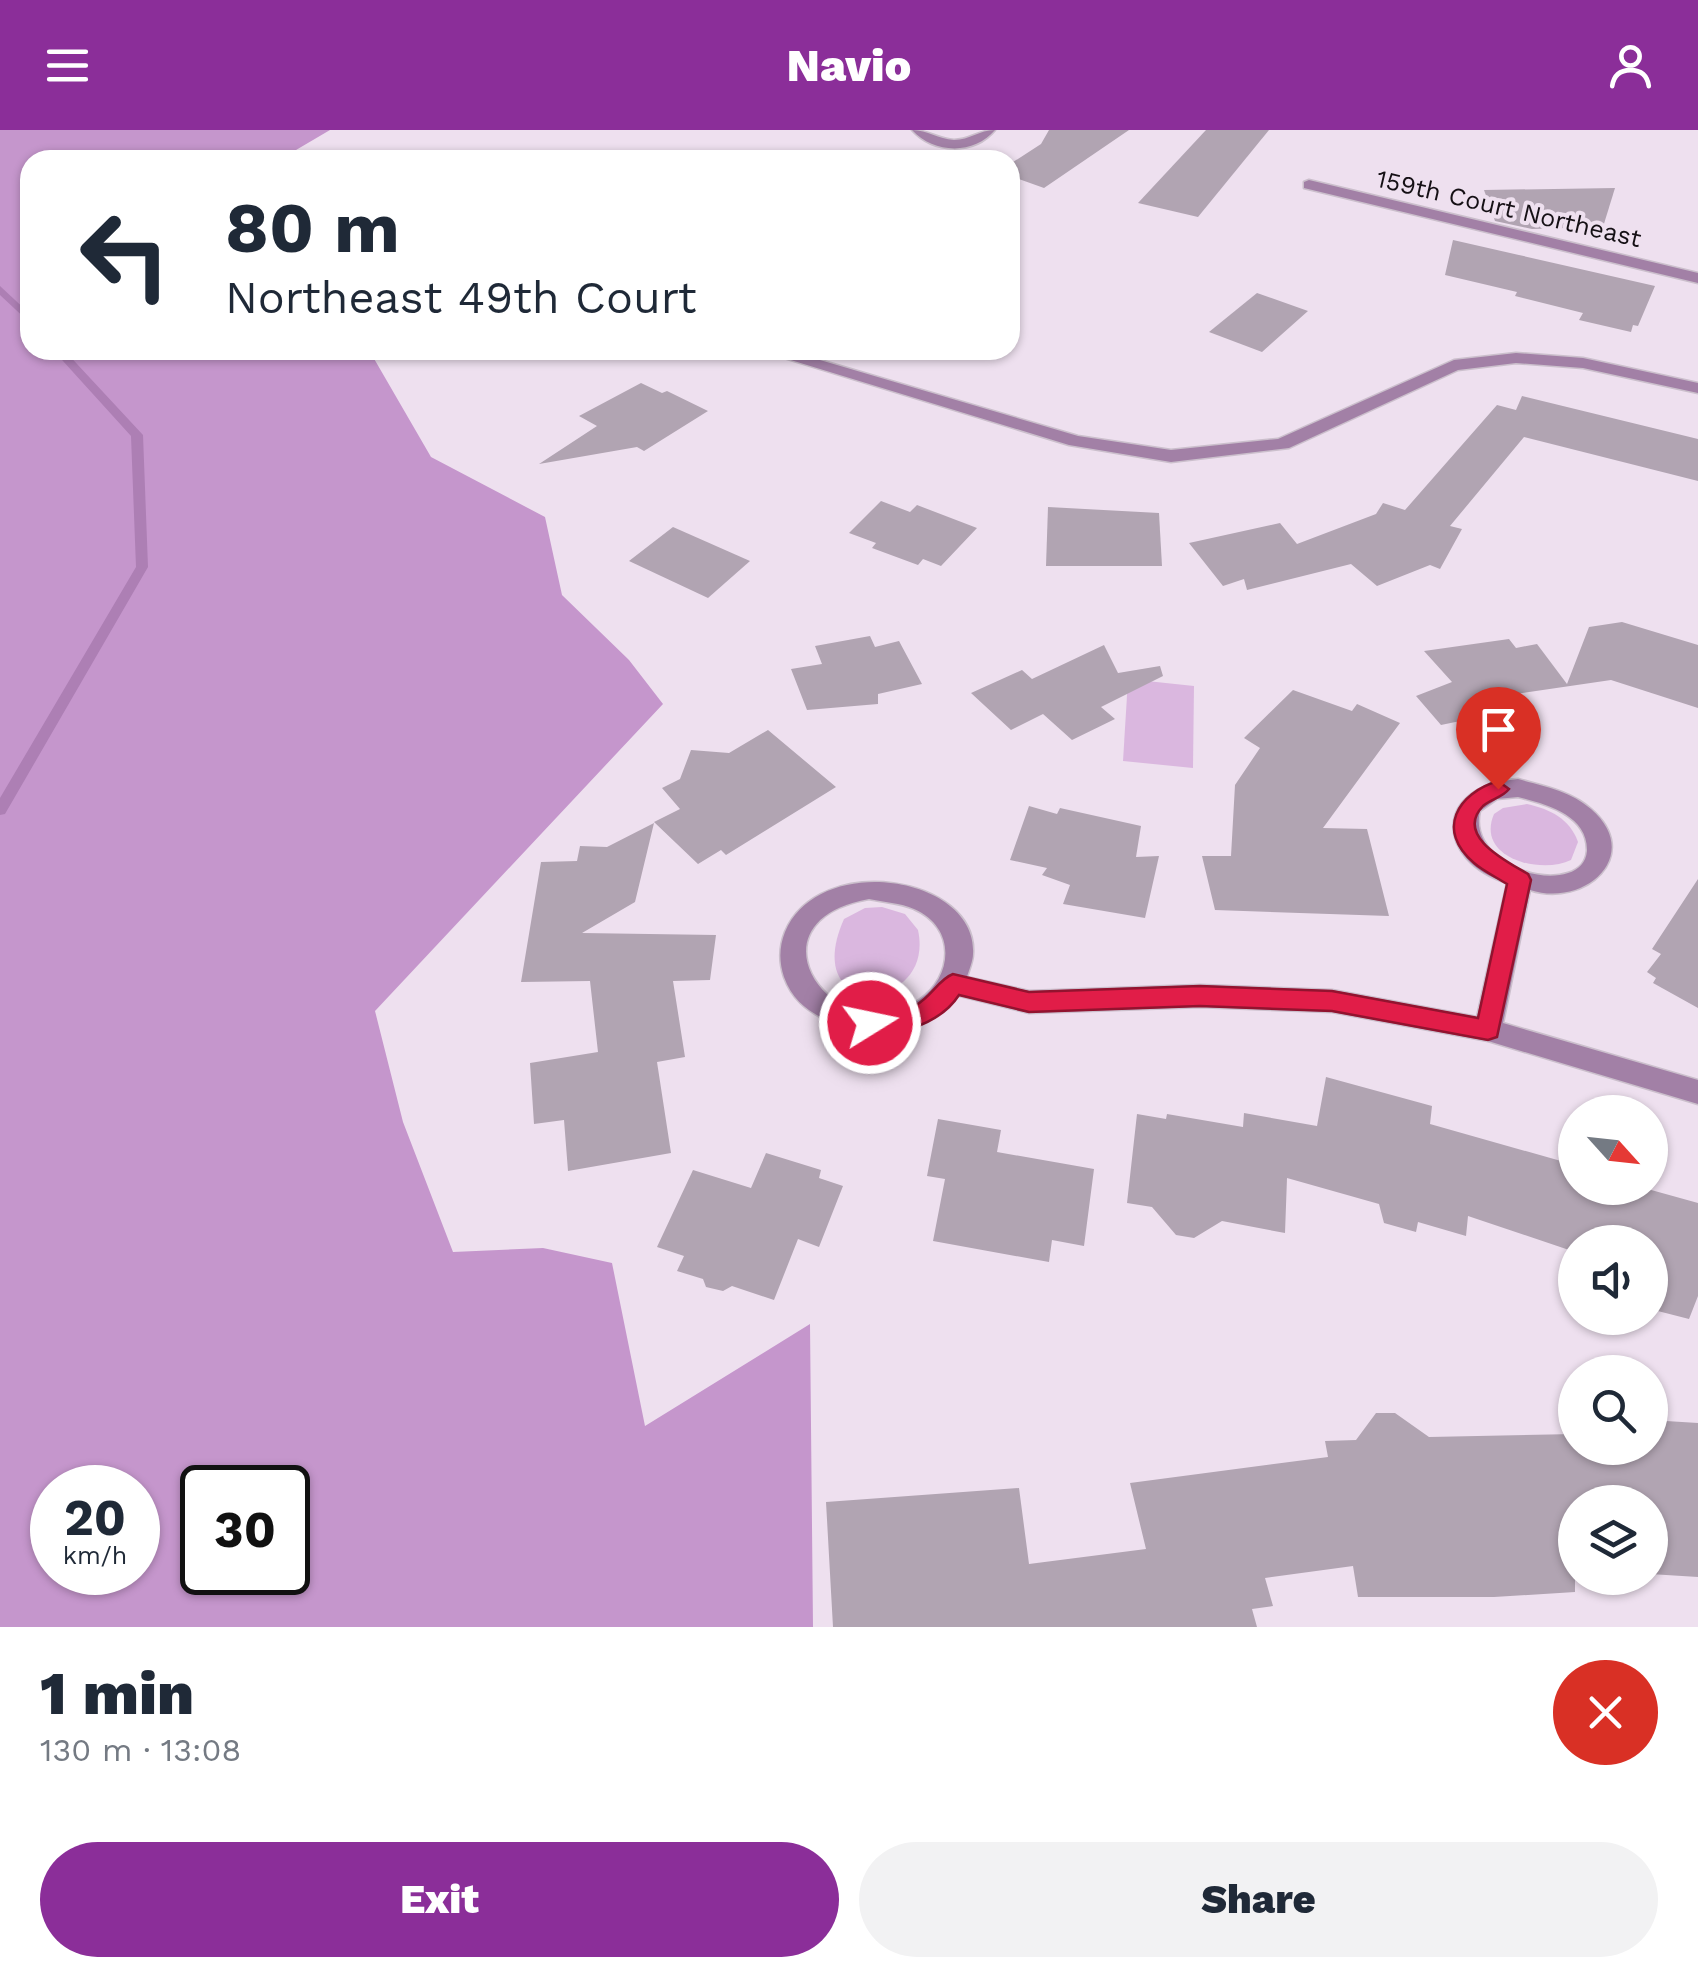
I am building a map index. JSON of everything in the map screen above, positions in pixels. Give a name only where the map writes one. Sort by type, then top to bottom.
[{"type":"street","points":[[919,130],[932,140],[953,144],[976,140],[988,130]]},
{"type":"street","name":"159th Court Northeast","points":[[1310,186],[1698,278]]},
{"type":"street","points":[[801,360],[1076,441],[1171,456],[1282,444],[1454,365],[1516,358],[1583,363],[1698,388]]},
{"type":"street","points":[[1498,789],[1540,791],[1560,798],[1592,823],[1600,839],[1602,854],[1597,868],[1585,878],[1567,884],[1520,880],[1497,870],[1468,839],[1464,822],[1469,807],[1480,796],[1498,789]]},
{"type":"street","points":[[1488,1030],[1520,880]]},
{"type":"street","points":[[869,889],[896,891],[922,899],[942,914],[956,932],[961,954],[953,984],[925,1012],[899,1021],[870,1023],[842,1017],[818,1004],[800,986],[792,965],[793,942],[802,922],[820,905],[843,894],[869,889]]},
{"type":"street","points":[[953,984],[1029,1002],[1200,996],[1332,1001],[1488,1030],[1698,1092]]},
{"type":"shaded area","points":[[0,130],[330,130],[296,150],[20,150],[20,360],[375,360],[431,457],[545,517],[562,595],[629,660],[663,704],[375,1011],[403,1122],[453,1252],[543,1248],[612,1263],[645,1426],[810,1324],[813,1627],[0,1627]]},
{"type":"shaded area","points":[[1128,679],[1194,686],[1193,768],[1123,761]]},
{"type":"shaded area","points":[[1527,804],[1551,812],[1570,827],[1578,842],[1571,860],[1528,864],[1502,852],[1494,842],[1494,814],[1503,808]]},
{"type":"shaded area","points":[[882,907],[905,914],[918,930],[918,957],[908,977],[890,990],[870,994],[852,989],[839,976],[835,952],[844,919],[865,908]]},
{"type":"building","points":[[1049,130],[1129,130],[1044,188],[1020,180],[1020,158],[1041,144]]},
{"type":"building","points":[[1206,130],[1269,130],[1198,217],[1138,203]]},
{"type":"building","points":[[1615,188],[1603,227],[1532,229],[1495,221],[1484,190]]},
{"type":"building","points":[[1453,240],[1655,286],[1638,326],[1633,325],[1631,332],[1579,320],[1583,313],[1515,296],[1517,292],[1445,275]]},
{"type":"building","points":[[1257,293],[1308,311],[1262,352],[1209,332]]},
{"type":"building","points":[[641,383],[708,411],[644,451],[637,447],[539,464],[597,426],[579,416]]},
{"type":"building","points":[[1522,396],[1698,439],[1698,481],[1524,437],[1450,526],[1462,529],[1440,569],[1430,565],[1377,586],[1351,564],[1247,590],[1244,579],[1223,586],[1189,543],[1280,523],[1297,544],[1376,514],[1383,503],[1405,510],[1497,405],[1516,410]]},
{"type":"building","points":[[881,501],[910,512],[917,505],[977,528],[941,566],[923,559],[918,565],[872,548],[876,543],[849,533]]},
{"type":"building","points":[[1048,507],[1159,513],[1162,566],[1046,566]]},
{"type":"building","points":[[673,527],[750,561],[708,598],[629,561]]},
{"type":"building","points":[[1622,622],[1698,645],[1698,708],[1611,680],[1515,694],[1523,714],[1471,728],[1465,720],[1441,725],[1416,696],[1452,682],[1424,651],[1509,639],[1516,648],[1537,644],[1567,684],[1589,627]]},
{"type":"building","points":[[870,636],[875,647],[899,641],[922,684],[878,694],[878,704],[807,710],[791,669],[822,664],[815,646]]},
{"type":"building","points":[[1104,645],[1118,673],[1160,666],[1163,676],[1101,707],[1115,719],[1072,740],[1043,714],[1011,730],[971,693],[1022,670],[1032,679]]},
{"type":"building","points":[[1293,690],[1352,711],[1357,704],[1400,723],[1323,828],[1367,829],[1389,916],[1215,910],[1202,856],[1231,856],[1235,785],[1260,748],[1244,738]]},
{"type":"building","points":[[768,730],[836,787],[726,855],[721,850],[698,864],[654,822],[680,809],[662,788],[680,779],[691,750],[729,753]]},
{"type":"building","points":[[1029,806],[1057,814],[1060,808],[1141,826],[1136,857],[1159,856],[1145,918],[1063,904],[1070,885],[1042,875],[1047,868],[1010,860]]},
{"type":"building","points":[[654,823],[635,902],[582,933],[716,935],[710,980],[673,981],[685,1057],[657,1062],[671,1153],[568,1171],[564,1120],[534,1124],[530,1063],[598,1052],[590,981],[521,982],[541,862],[577,861],[580,846],[607,847]]},
{"type":"building","points":[[1698,879],[1698,1008],[1653,983],[1656,978],[1647,972],[1661,954],[1652,949]]},
{"type":"building","points":[[1326,1077],[1432,1106],[1430,1124],[1558,1160],[1558,1205],[1668,1205],[1668,1195],[1698,1203],[1698,1296],[1689,1319],[1668,1314],[1668,1225],[1558,1225],[1558,1246],[1468,1216],[1466,1236],[1418,1222],[1416,1232],[1384,1223],[1379,1204],[1287,1178],[1285,1233],[1222,1221],[1194,1238],[1176,1235],[1152,1207],[1127,1203],[1137,1114],[1166,1119],[1167,1114],[1243,1127],[1244,1113],[1317,1126]]},
{"type":"building","points":[[938,1119],[1001,1130],[997,1152],[1094,1169],[1084,1246],[1052,1240],[1049,1262],[933,1241],[945,1179],[927,1176]]},
{"type":"building","points":[[766,1153],[821,1170],[819,1178],[843,1186],[819,1247],[798,1239],[774,1300],[732,1286],[723,1291],[706,1287],[703,1279],[677,1271],[684,1256],[657,1247],[693,1170],[751,1188]]},
{"type":"building","points":[[1376,1413],[1395,1413],[1429,1437],[1558,1434],[1558,1465],[1668,1465],[1668,1421],[1698,1423],[1698,1577],[1668,1575],[1668,1485],[1558,1485],[1558,1593],[1358,1597],[1353,1566],[1265,1578],[1273,1606],[1252,1609],[1257,1627],[833,1627],[826,1502],[1019,1488],[1029,1564],[1146,1549],[1130,1483],[1328,1457],[1325,1441],[1356,1440]]},
{"type":"waterway","points":[[0,289],[20,310]]},
{"type":"waterway","points":[[0,810],[142,567],[137,435],[67,360]]},
{"type":"route","points":[[870,1023],[899,1021],[925,1012],[953,984],[1029,1002],[1200,996],[1332,1001],[1488,1030],[1520,880],[1497,870],[1479,855],[1468,839],[1464,822],[1469,807],[1480,796],[1498,789]]}]
